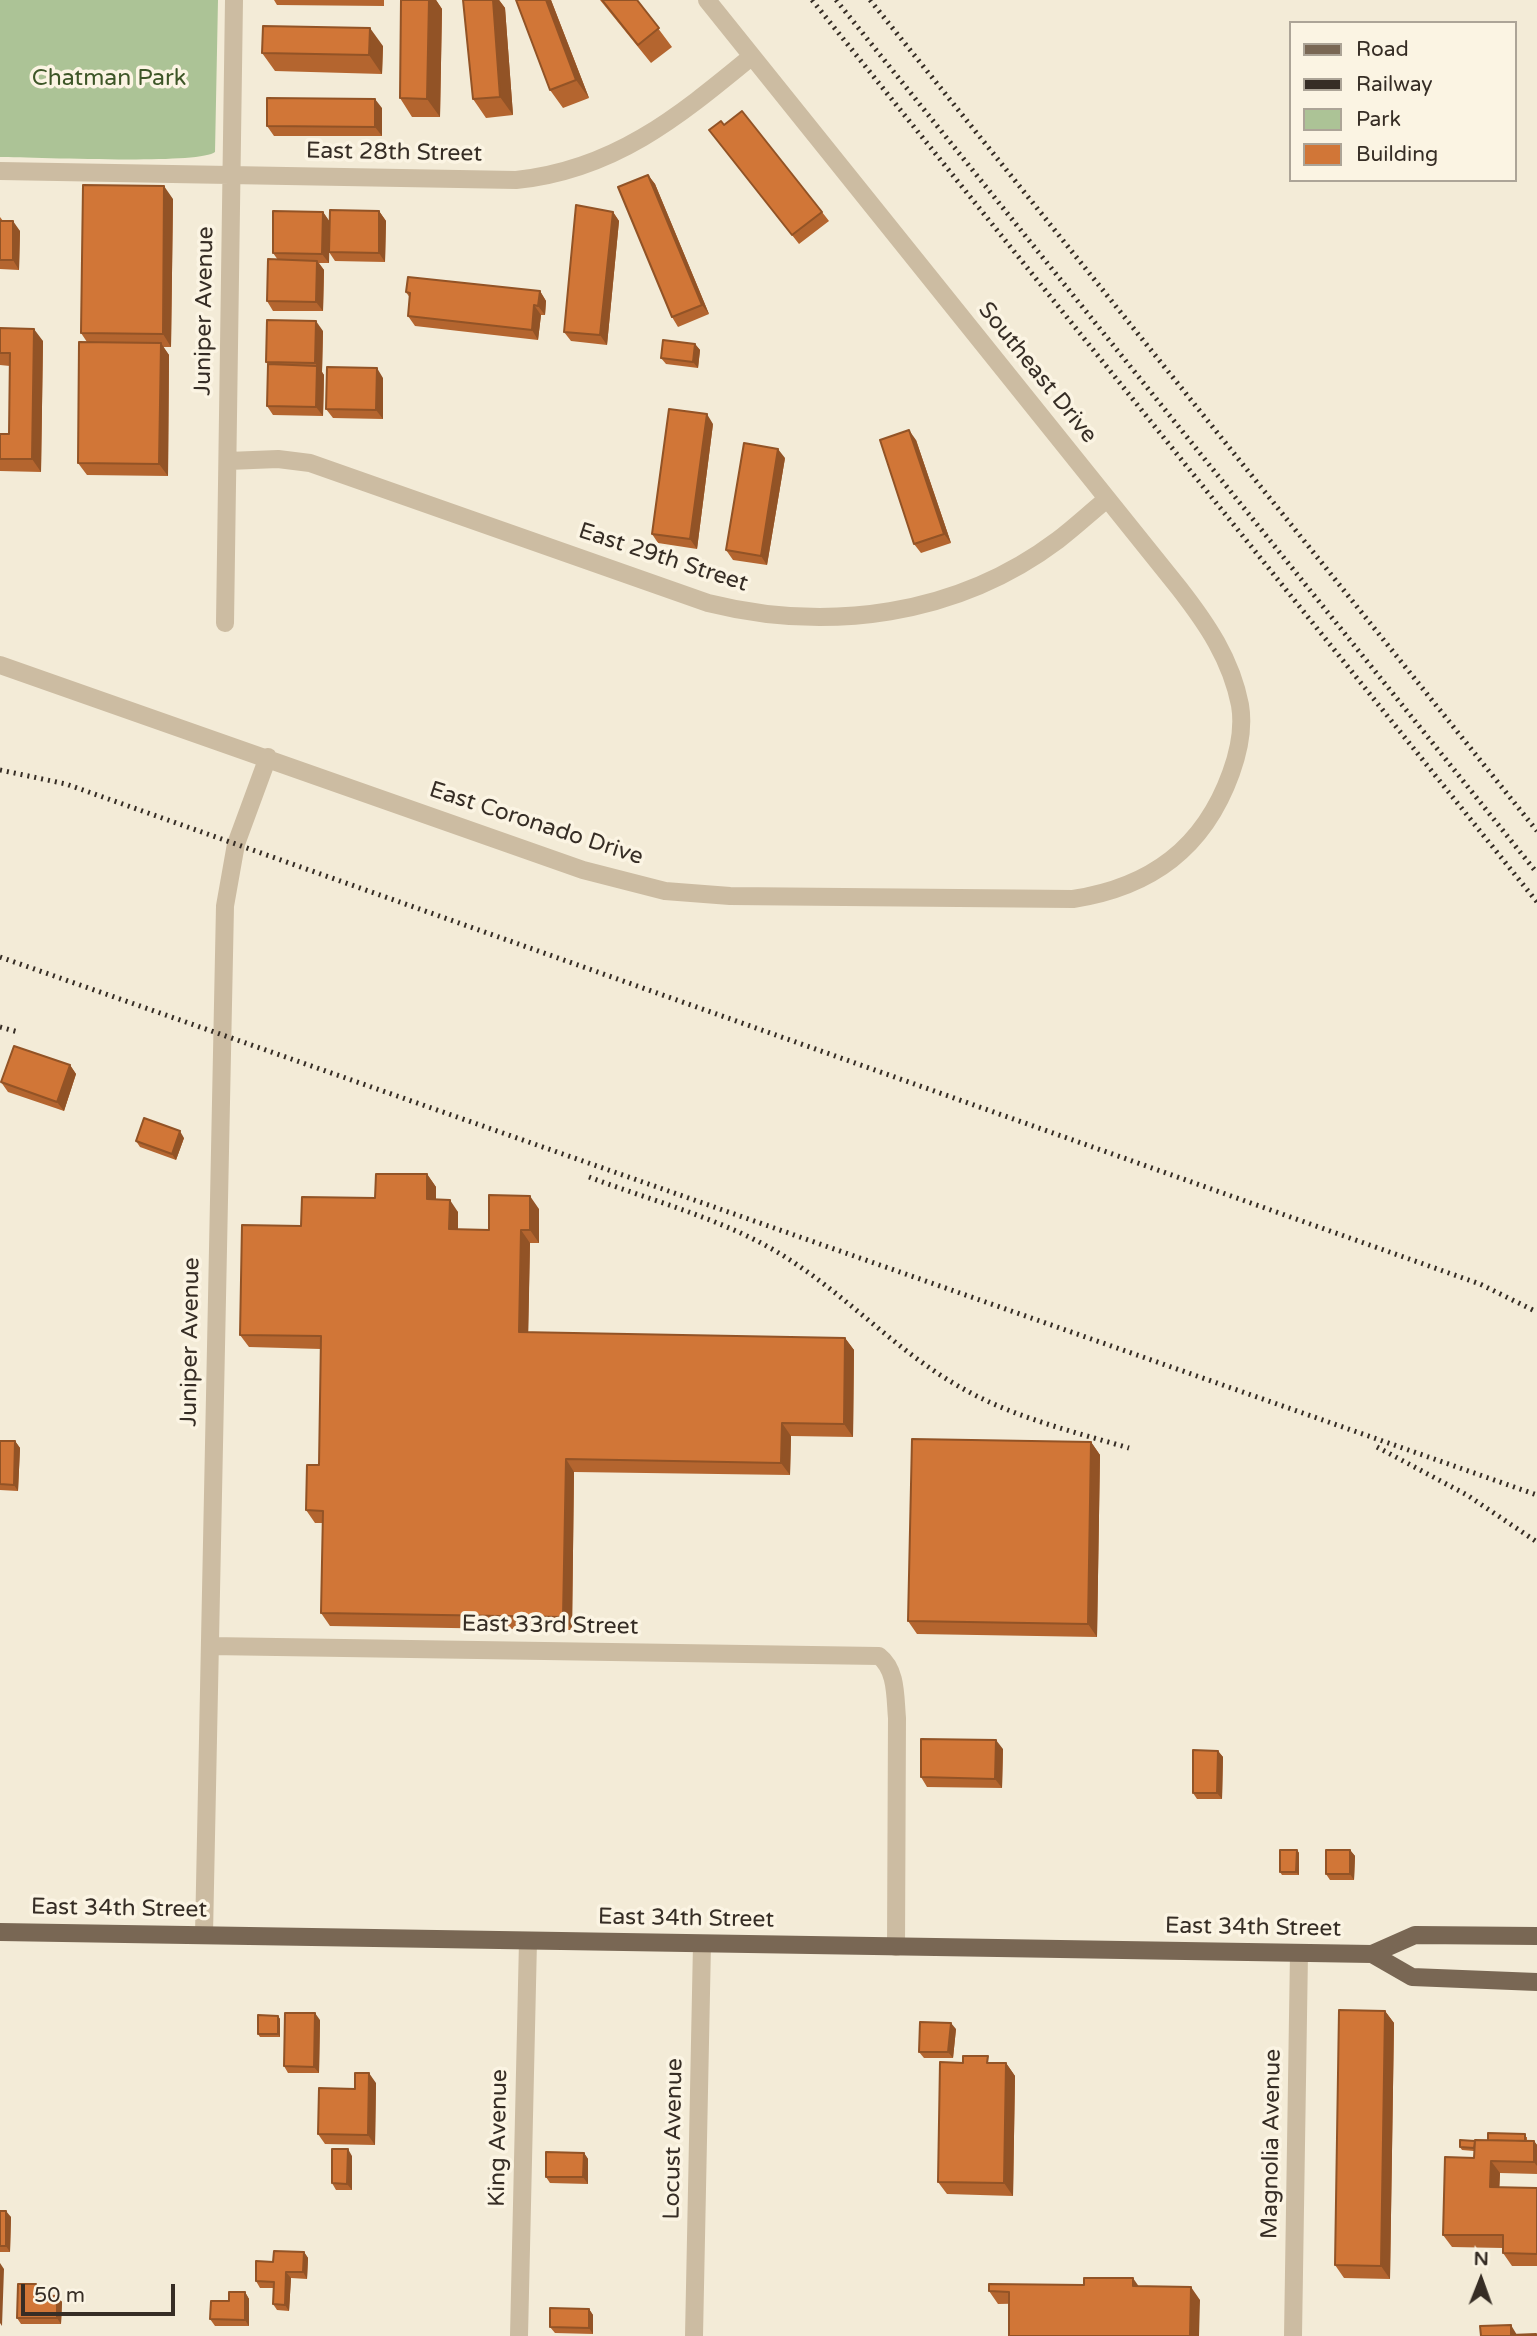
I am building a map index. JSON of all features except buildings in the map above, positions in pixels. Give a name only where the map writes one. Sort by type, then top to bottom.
[{"type":"main road","name":"East 34th Street","points":[[0,1932],[1372,1954]]},
{"type":"main road","points":[[1372,1954],[1415,1935],[1537,1936]]},
{"type":"main road","points":[[1372,1954],[1412,1977],[1537,1982]]},
{"type":"street","name":"Juniper Avenue","points":[[225,623],[234,0]]},
{"type":"street","name":"Southeast Drive","points":[[707,0],[1208,626],[1231,673],[1240,707],[1242,733],[1238,755],[1215,808]]},
{"type":"street","name":"East 28th Street","points":[[0,171],[516,180],[547,176],[601,159],[639,141],[680,115],[751,57]]},
{"type":"street","name":"East 29th Street","points":[[228,461],[278,459],[310,463],[708,603],[742,611],[821,620],[892,611],[931,602],[976,585],[1014,567],[1057,541],[1107,499]]},
{"type":"street","name":"East Coronado Drive","points":[[0,665],[268,757],[583,870],[665,891],[730,896],[1046,900],[1101,895],[1159,870],[1194,840],[1215,808]]},
{"type":"street","name":"Juniper Avenue","points":[[204,1934],[225,906],[236,844],[268,757]]},
{"type":"street","name":"East 33rd Street","points":[[210,1646],[879,1656],[887,1662],[893,1681],[897,1718],[896,1947]]},
{"type":"street","name":"King Avenue","points":[[519,2336],[527,1941]]},
{"type":"street","name":"Locust Avenue","points":[[694,2336],[702,1944]]},
{"type":"street","name":"Magnolia Avenue","points":[[1293,2336],[1299,1953]]},
{"type":"green space","name":"Chatman Park","points":[[0,0],[218,0],[215,152],[203,156],[149,159],[0,157]]},
{"type":"railway","points":[[812,0],[1537,902]]},
{"type":"railway","points":[[836,0],[1537,873]]},
{"type":"railway","points":[[870,0],[1537,831]]},
{"type":"railway","points":[[0,770],[66,784],[1480,1284],[1537,1312]]},
{"type":"railway","points":[[0,957],[1537,1495]]},
{"type":"railway","points":[[0,1027],[18,1032]]},
{"type":"railway","points":[[589,1177],[718,1223],[767,1246],[812,1275],[937,1373],[980,1398],[1042,1422],[1129,1448]]},
{"type":"railway","points":[[1377,1447],[1467,1495],[1537,1542]]}]
